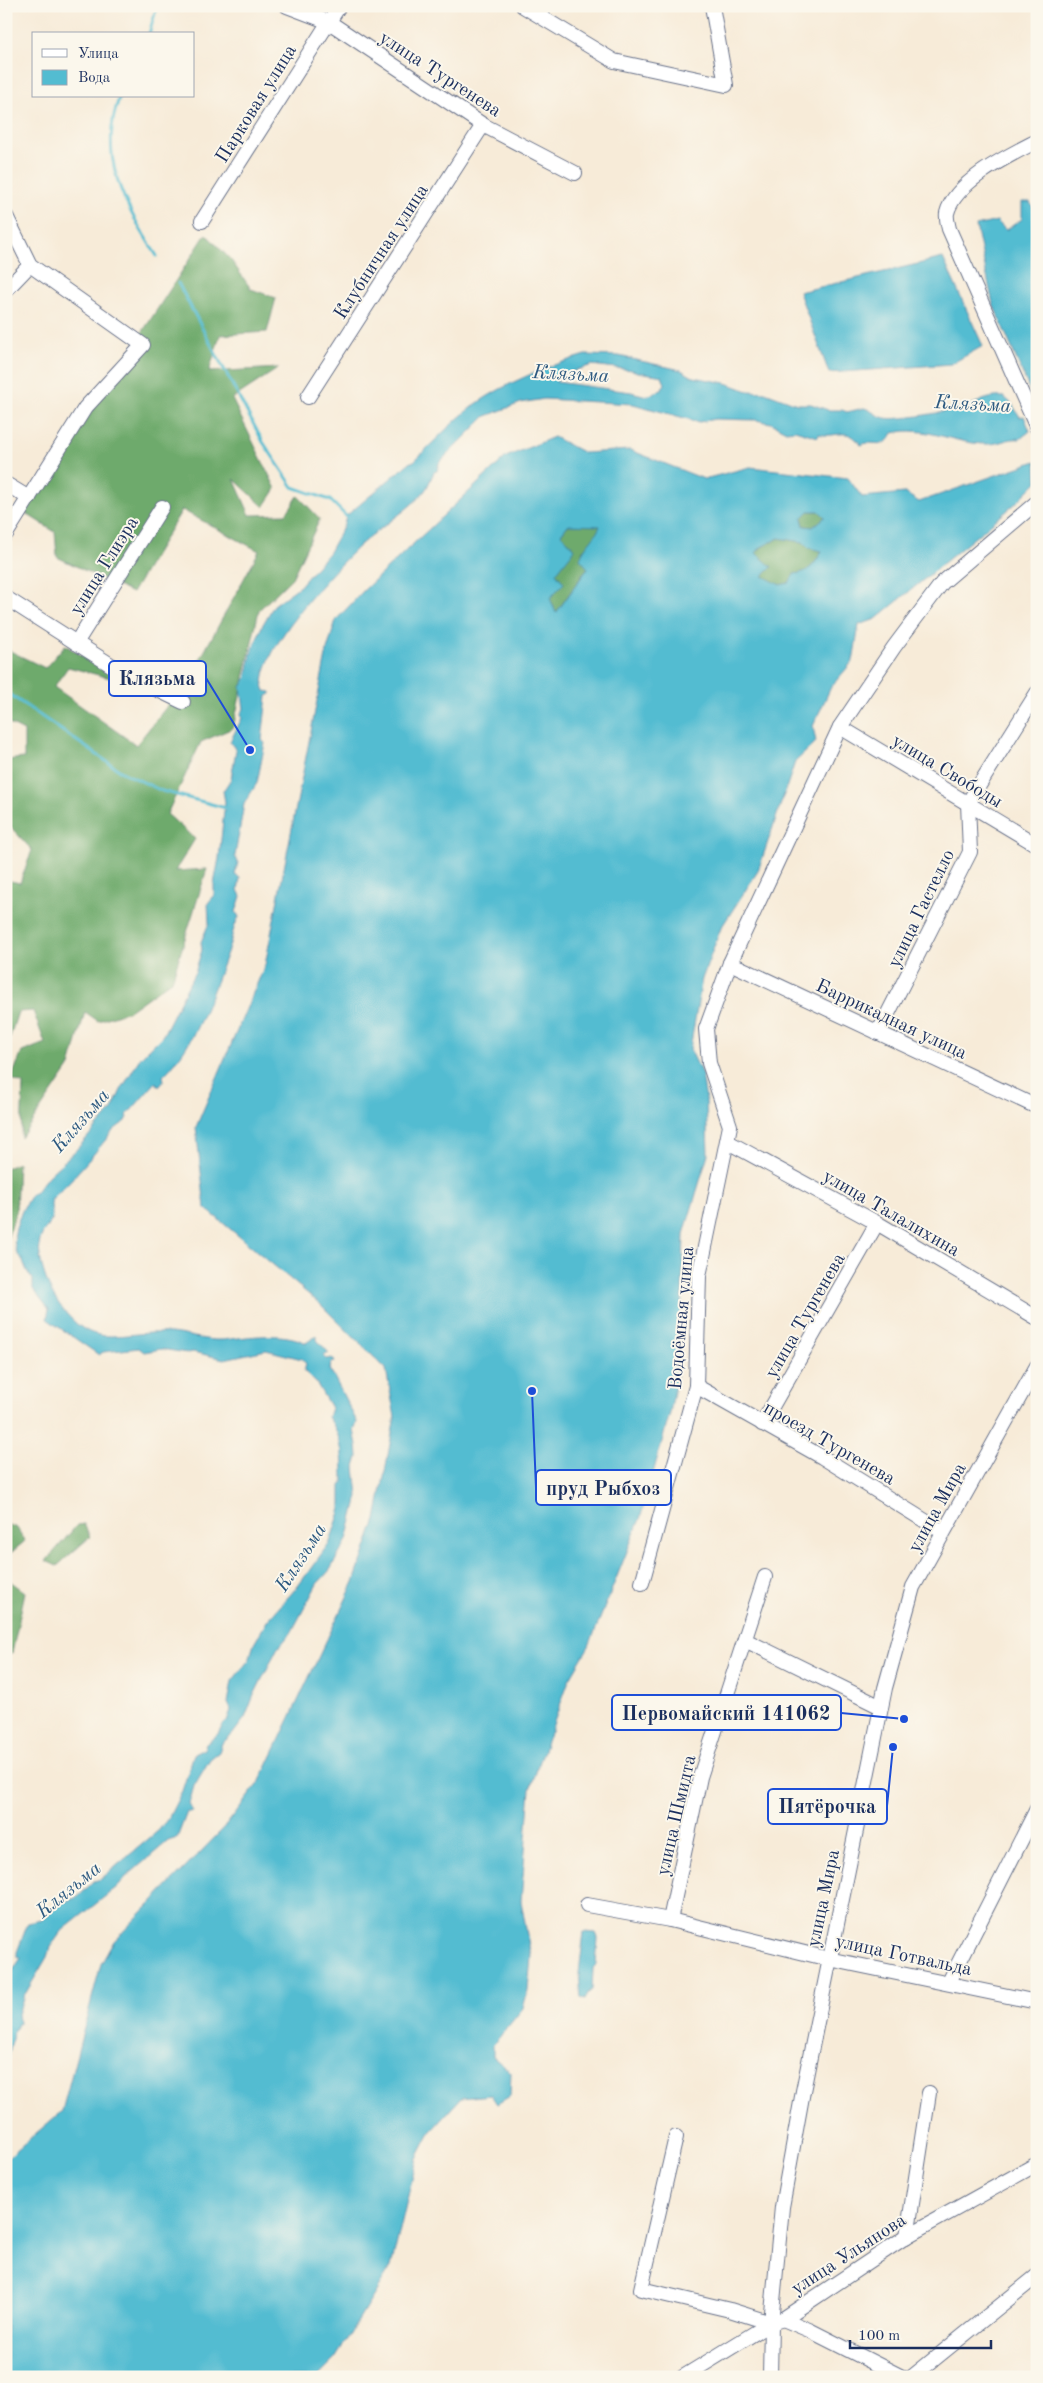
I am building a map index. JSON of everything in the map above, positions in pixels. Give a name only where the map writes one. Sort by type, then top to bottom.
[{"type":"street","name":"улица Тургенева","points":[[287,6],[329,22],[482,125],[575,173]]},
{"type":"street","name":"Парковая улица","points":[[202,221],[338,6]]},
{"type":"street","points":[[523,6],[614,61],[726,85],[712,6]]},
{"type":"street","name":"Клубничная улица","points":[[308,398],[482,125]]},
{"type":"street","points":[[1037,141],[982,172],[957,194],[947,214],[949,229],[1037,428]]},
{"type":"street","points":[[6,216],[30,265],[143,345],[85,408],[6,534]]},
{"type":"street","points":[[6,290],[30,265]]},
{"type":"street","points":[[6,484],[29,498]]},
{"type":"street","name":"Водоёмная улица","points":[[642,1584],[696,1386],[699,1276],[730,1126],[709,1063],[706,1029],[730,963],[840,727],[894,647],[942,582],[1037,502]]},
{"type":"street","name":"улица Глиэра","points":[[76,643],[162,507]]},
{"type":"street","name":"улица Глиэра","points":[[6,598],[125,674],[183,702]]},
{"type":"street","points":[[968,803],[1037,693]]},
{"type":"street","name":"улица Свободы","points":[[840,727],[1037,844]]},
{"type":"street","name":"улица Гастелло","points":[[878,1033],[970,852],[968,803]]},
{"type":"street","name":"Баррикадная улица","points":[[730,963],[1037,1107]]},
{"type":"street","name":"улица Талалихина","points":[[728,1142],[877,1223],[1037,1318]]},
{"type":"street","name":"улица Тургенева","points":[[762,1424],[877,1223]]},
{"type":"street","name":"улица Мира","points":[[770,2377],[777,2321],[782,2206],[829,1958],[881,1707],[913,1587],[1037,1366]]},
{"type":"street","name":"проезд Тургенева","points":[[696,1386],[822,1457],[944,1532]]},
{"type":"street","name":"улица Шмидта","points":[[670,1920],[700,1778],[765,1577]]},
{"type":"street","points":[[745,1640],[881,1707]]},
{"type":"street","points":[[949,1982],[1037,1809]]},
{"type":"street","name":"улица Готвальда","points":[[588,1904],[670,1920],[829,1958],[1037,2002]]},
{"type":"street","points":[[907,2236],[929,2093]]},
{"type":"street","points":[[676,2137],[641,2289],[809,2330],[902,2377]]},
{"type":"street","name":"улица Ульянова","points":[[682,2377],[777,2321],[907,2236],[1037,2164]]},
{"type":"street","points":[[912,2377],[1037,2276]]},
{"type":"green space","points":[[206,234],[231,260],[251,289],[276,298],[267,332],[220,335],[209,372],[279,368],[232,399],[276,489],[264,507],[234,479],[250,515],[286,514],[298,496],[320,519],[292,578],[259,610],[233,728],[201,742],[167,814],[195,839],[175,871],[207,869],[172,980],[129,1011],[98,1021],[85,1012],[70,1066],[21,1138],[23,1084],[11,1079],[22,1052],[45,1043],[33,1011],[18,1012],[6,1049],[6,880],[20,883],[32,850],[6,822],[6,760],[24,758],[24,731],[6,722],[6,649],[45,668],[65,645],[125,682],[68,667],[54,687],[136,745],[191,676],[259,551],[182,510],[132,593],[57,557],[55,532],[25,513]]},
{"type":"green space","points":[[809,511],[819,511],[825,517],[813,527],[804,526],[802,518]]},
{"type":"green space","points":[[568,525],[600,525],[596,537],[582,551],[588,567],[556,613],[549,598],[564,583],[556,573],[561,534]]},
{"type":"green space","points":[[779,538],[803,542],[809,548],[822,551],[808,570],[794,574],[789,583],[780,585],[762,576],[756,553],[761,547]]},
{"type":"green space","points":[[18,1163],[16,1212],[6,1242],[6,1168]]},
{"type":"green space","points":[[6,1524],[17,1528],[25,1541],[6,1557]]},
{"type":"green space","points":[[84,1524],[90,1537],[57,1566],[46,1561],[77,1525]]},
{"type":"green space","points":[[6,1578],[25,1592],[12,1653],[6,1659]]},
{"type":"water","points":[[1022,202],[1030,202],[1037,215],[1037,407],[993,304],[976,226],[997,221],[1006,230],[1022,219]]},
{"type":"water","points":[[943,258],[983,346],[951,364],[829,373],[799,292]]},
{"type":"water","points":[[585,355],[619,356],[681,370],[693,377],[726,383],[748,391],[765,392],[797,404],[811,404],[828,410],[847,412],[864,408],[879,416],[891,419],[962,408],[992,397],[1004,397],[1012,404],[1020,417],[1024,416],[1030,431],[1020,439],[986,444],[917,431],[905,431],[893,433],[884,443],[861,445],[856,439],[846,434],[819,434],[818,437],[795,430],[786,431],[771,423],[756,420],[715,419],[699,422],[633,404],[544,399],[521,403],[486,416],[439,463],[437,471],[434,472],[426,489],[420,496],[359,546],[332,573],[297,615],[282,637],[270,658],[264,676],[265,691],[271,692],[267,696],[262,740],[265,743],[257,783],[244,804],[235,856],[238,862],[235,875],[240,878],[238,890],[241,896],[236,912],[239,917],[209,1000],[185,1048],[163,1076],[164,1081],[159,1087],[156,1082],[127,1115],[128,1118],[114,1130],[52,1199],[52,1219],[41,1237],[39,1250],[47,1282],[53,1295],[67,1314],[80,1326],[92,1333],[118,1336],[171,1333],[216,1340],[280,1336],[306,1343],[317,1335],[317,1340],[329,1353],[323,1356],[327,1359],[332,1358],[335,1362],[331,1363],[330,1369],[357,1422],[354,1430],[358,1457],[355,1467],[358,1496],[347,1540],[330,1570],[317,1584],[291,1633],[277,1649],[254,1695],[245,1718],[232,1735],[222,1743],[219,1752],[210,1759],[194,1786],[189,1804],[193,1812],[187,1812],[177,1838],[168,1841],[117,1887],[63,1930],[50,1947],[47,1957],[24,1996],[17,2017],[19,2022],[13,2034],[6,2069],[6,1998],[13,1970],[21,1958],[17,1957],[17,1952],[28,1923],[42,1920],[61,1903],[78,1897],[94,1881],[101,1879],[159,1830],[169,1817],[182,1791],[194,1754],[204,1749],[206,1744],[218,1734],[227,1721],[231,1710],[228,1703],[232,1681],[249,1660],[254,1644],[267,1621],[298,1586],[330,1542],[341,1509],[341,1486],[343,1483],[339,1440],[337,1432],[328,1417],[331,1408],[317,1384],[304,1371],[306,1364],[302,1359],[266,1350],[224,1359],[193,1352],[187,1353],[161,1349],[144,1352],[139,1348],[103,1352],[99,1355],[47,1319],[49,1309],[33,1289],[33,1279],[17,1253],[15,1238],[18,1222],[24,1206],[32,1193],[35,1193],[48,1176],[76,1150],[112,1110],[121,1090],[140,1058],[163,1035],[195,972],[202,950],[201,942],[209,923],[208,903],[214,896],[225,802],[223,791],[231,779],[236,750],[230,742],[242,718],[241,713],[244,709],[241,687],[246,679],[251,654],[262,626],[274,605],[300,586],[329,552],[344,525],[346,516],[409,463],[414,461],[465,412],[512,383]],"holes":[[[592,365],[662,376],[665,384],[661,390],[647,396],[631,392],[556,382],[562,375]]]},
{"type":"water","points":[[554,437],[584,453],[630,450],[704,479],[750,467],[848,478],[862,497],[905,493],[919,502],[1036,461],[1037,482],[1014,505],[876,619],[859,625],[853,661],[831,687],[813,726],[816,742],[795,762],[758,871],[721,928],[702,979],[690,1049],[702,1074],[706,1100],[708,1154],[684,1234],[680,1358],[670,1413],[640,1519],[589,1646],[569,1680],[530,1789],[521,1901],[531,1957],[528,1990],[523,2008],[493,2045],[493,2057],[511,2072],[510,2096],[497,2104],[491,2095],[461,2098],[431,2131],[417,2158],[391,2267],[335,2359],[317,2377],[6,2377],[6,2159],[62,2111],[101,1964],[114,1941],[224,1828],[260,1781],[354,1582],[376,1520],[395,1417],[386,1369],[319,1303],[205,1208],[196,1127],[265,965],[327,650],[336,620],[365,589],[506,457]],"holes":[[[809,511],[819,511],[825,517],[813,527],[804,526],[802,518]],[[568,525],[600,526],[580,559],[588,568],[556,613],[550,598],[564,583],[556,573],[575,549],[561,534]],[[779,538],[803,542],[809,548],[822,551],[808,570],[794,574],[789,583],[780,585],[763,576],[772,567],[756,553],[761,547]]]},
{"type":"water","points":[[584,1932],[596,1933],[598,1938],[596,1965],[593,1968],[592,1990],[588,1993],[585,2000],[581,1998],[579,1973]]},
{"type":"waterway","points":[[150,32],[157,6]]},
{"type":"waterway","points":[[119,98],[113,118],[111,139],[113,160],[125,199],[157,256]]},
{"type":"waterway","points":[[178,283],[263,442],[293,487],[330,500],[348,518]]},
{"type":"waterway","points":[[6,692],[122,772],[162,791],[226,808]]},
{"type":"place","name":"Клязьма","points":[[250,750]]},
{"type":"place","name":"пруд Рыбхоз","points":[[532,1391]]},
{"type":"place","name":"Первомайский 141062","points":[[904,1719]]},
{"type":"place","name":"Пятёрочка","points":[[893,1747]]}]
